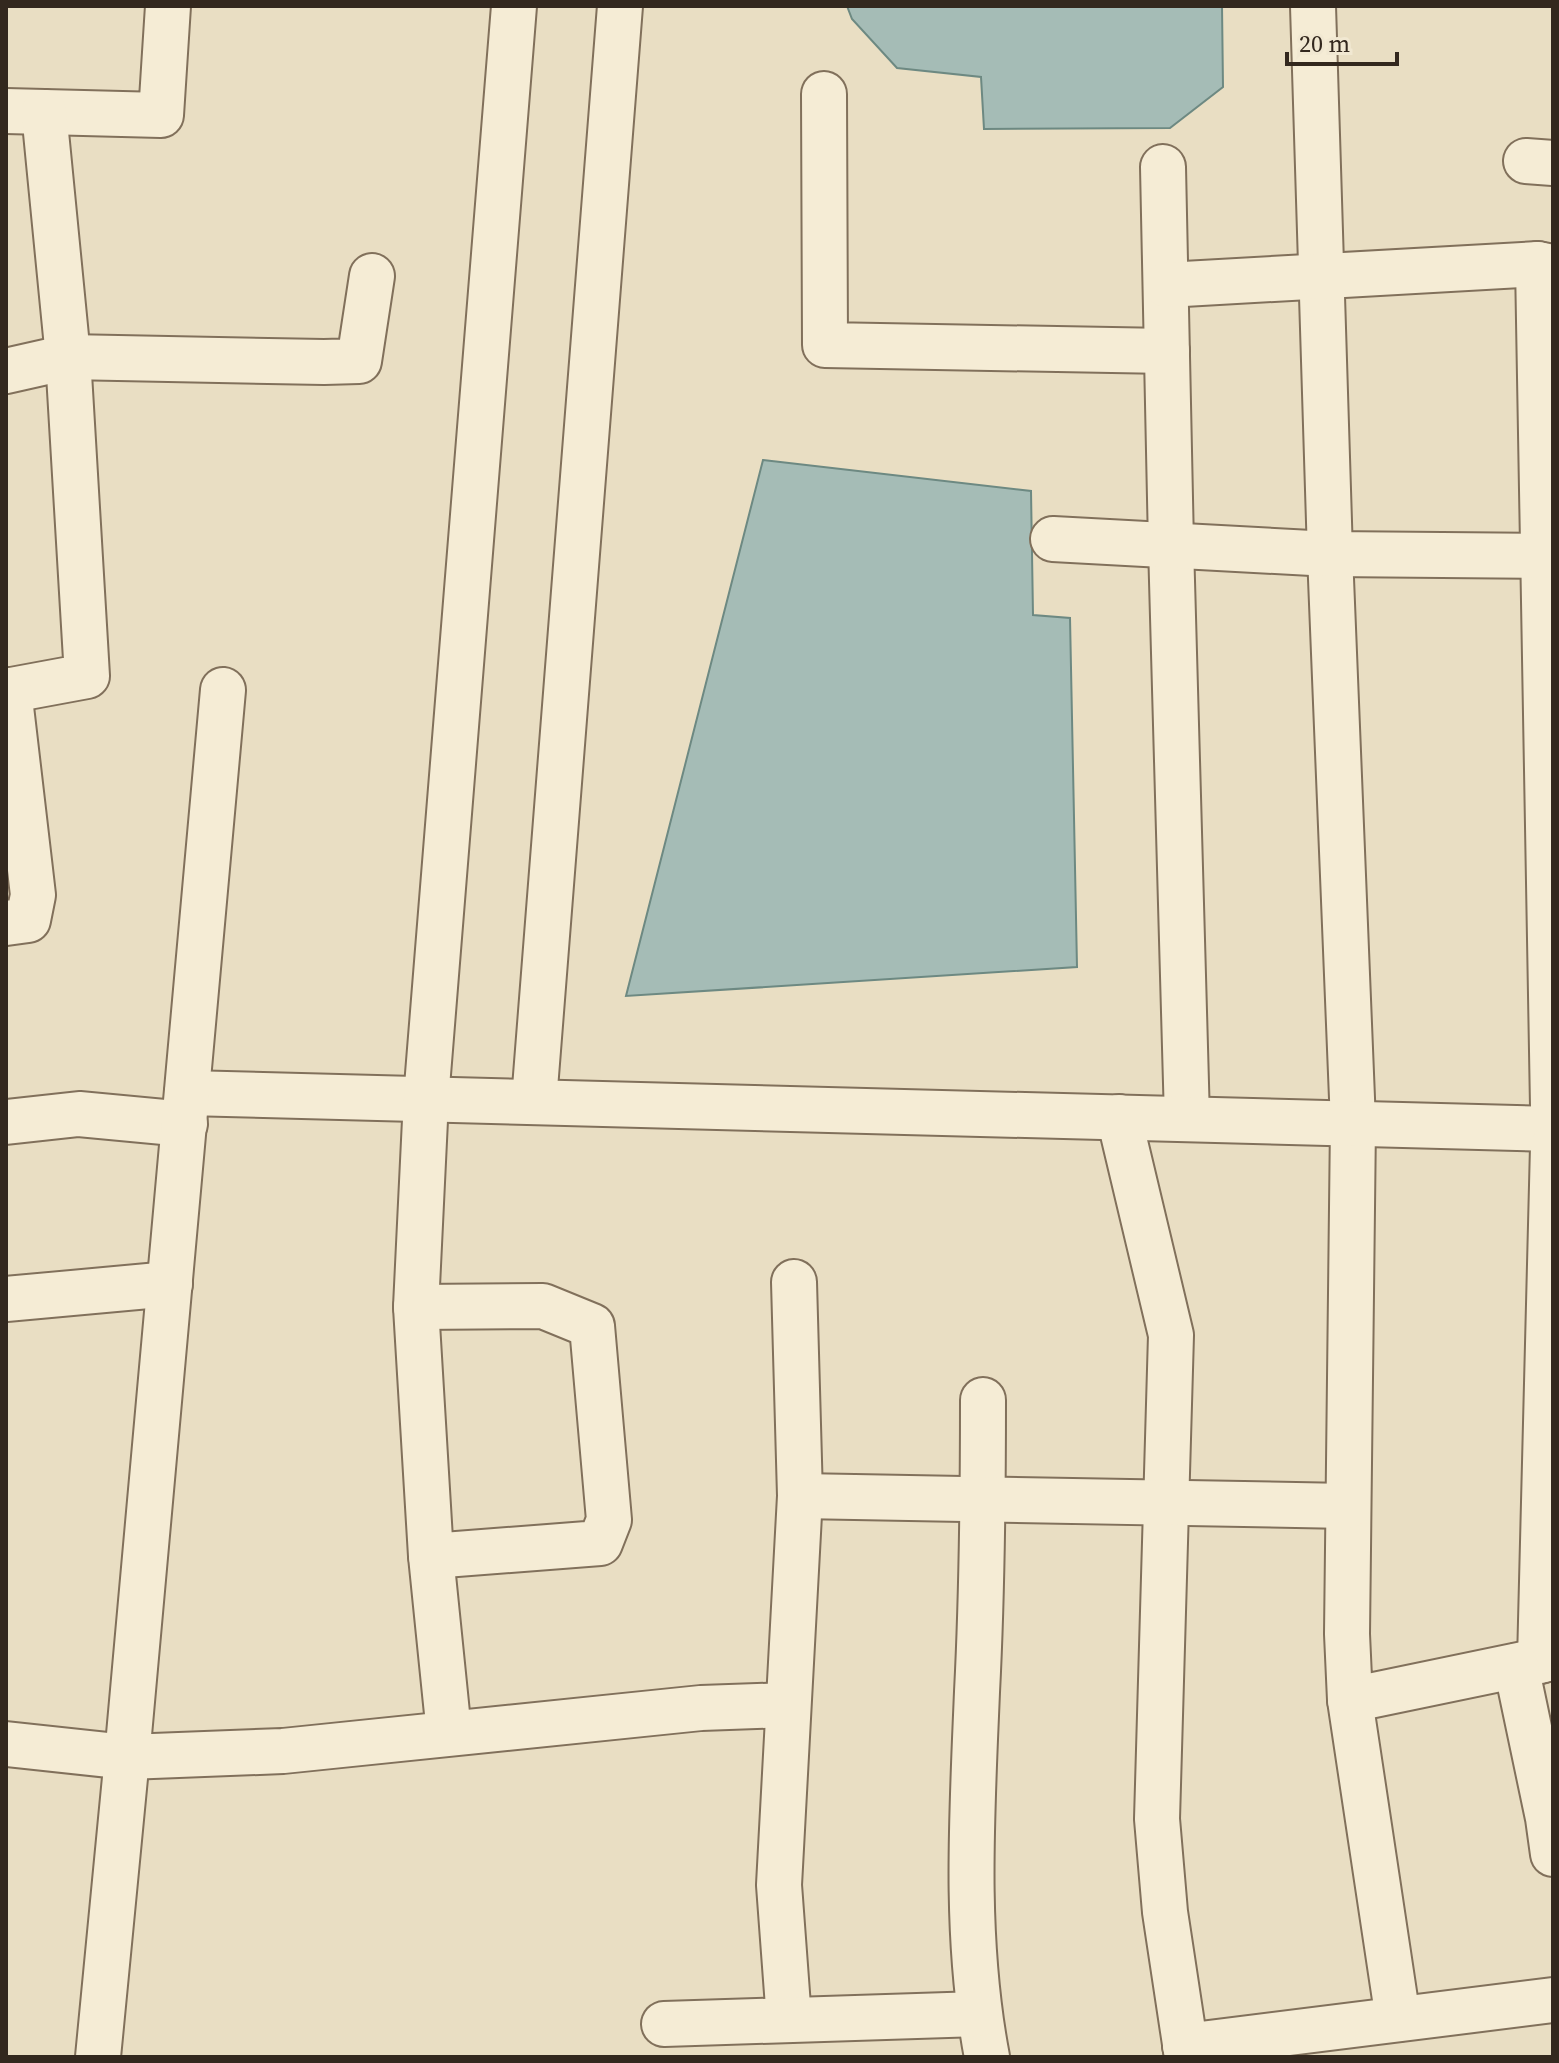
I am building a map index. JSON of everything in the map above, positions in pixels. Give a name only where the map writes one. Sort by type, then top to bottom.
[{"type":"street","points":[[6,923],[28,920],[33,895],[8,691],[87,676],[68,357],[25,112],[161,115],[168,6]]},
{"type":"street","points":[[449,1733],[431,1556],[416,1307],[426,1099],[514,6]]},
{"type":"street","points":[[534,1101],[620,6]]},
{"type":"street","points":[[1313,6],[1330,554],[1353,1123],[1347,1634],[1350,1700],[1398,2019]]},
{"type":"street","points":[[824,94],[825,345],[1167,351]]},
{"type":"street","points":[[1163,167],[1187,1119]]},
{"type":"street","points":[[1166,285],[1546,265],[1553,1107]]},
{"type":"street","points":[[6,371],[68,357],[359,361],[372,276]]},
{"type":"street","points":[[1053,539],[1330,554],[1548,556]]},
{"type":"street","points":[[98,2057],[223,690]]},
{"type":"street","points":[[6,1122],[186,1108],[426,1099],[1553,1129]]},
{"type":"street","points":[[1119,1117],[1171,1335],[1157,1819],[1165,1912],[1186,2051],[1398,2019],[1553,2000]]},
{"type":"street","points":[[1553,1146],[1536,1662],[1553,1854]]},
{"type":"street","points":[[789,2020],[779,1885],[800,1496],[794,1282]]},
{"type":"street","points":[[6,1299],[170,1284]]},
{"type":"street","points":[[416,1307],[543,1306],[592,1326],[609,1520],[600,1543],[431,1556]]},
{"type":"street","points":[[983,1400],[982,1588],[970,1859],[979,2014],[987,2057]]},
{"type":"street","points":[[800,1496],[1348,1506]]},
{"type":"street","points":[[1350,1700],[1536,1662]]},
{"type":"street","points":[[6,1744],[127,1757],[283,1751],[701,1708],[788,1705]]},
{"type":"street","points":[[664,2024],[979,2014]]},
{"type":"water","points":[[847,6],[1222,6],[1223,87],[1170,128],[984,129],[981,77],[897,68],[852,19]]},
{"type":"water","points":[[763,460],[1031,491],[1033,615],[1070,618],[1077,967],[626,996]]}]
